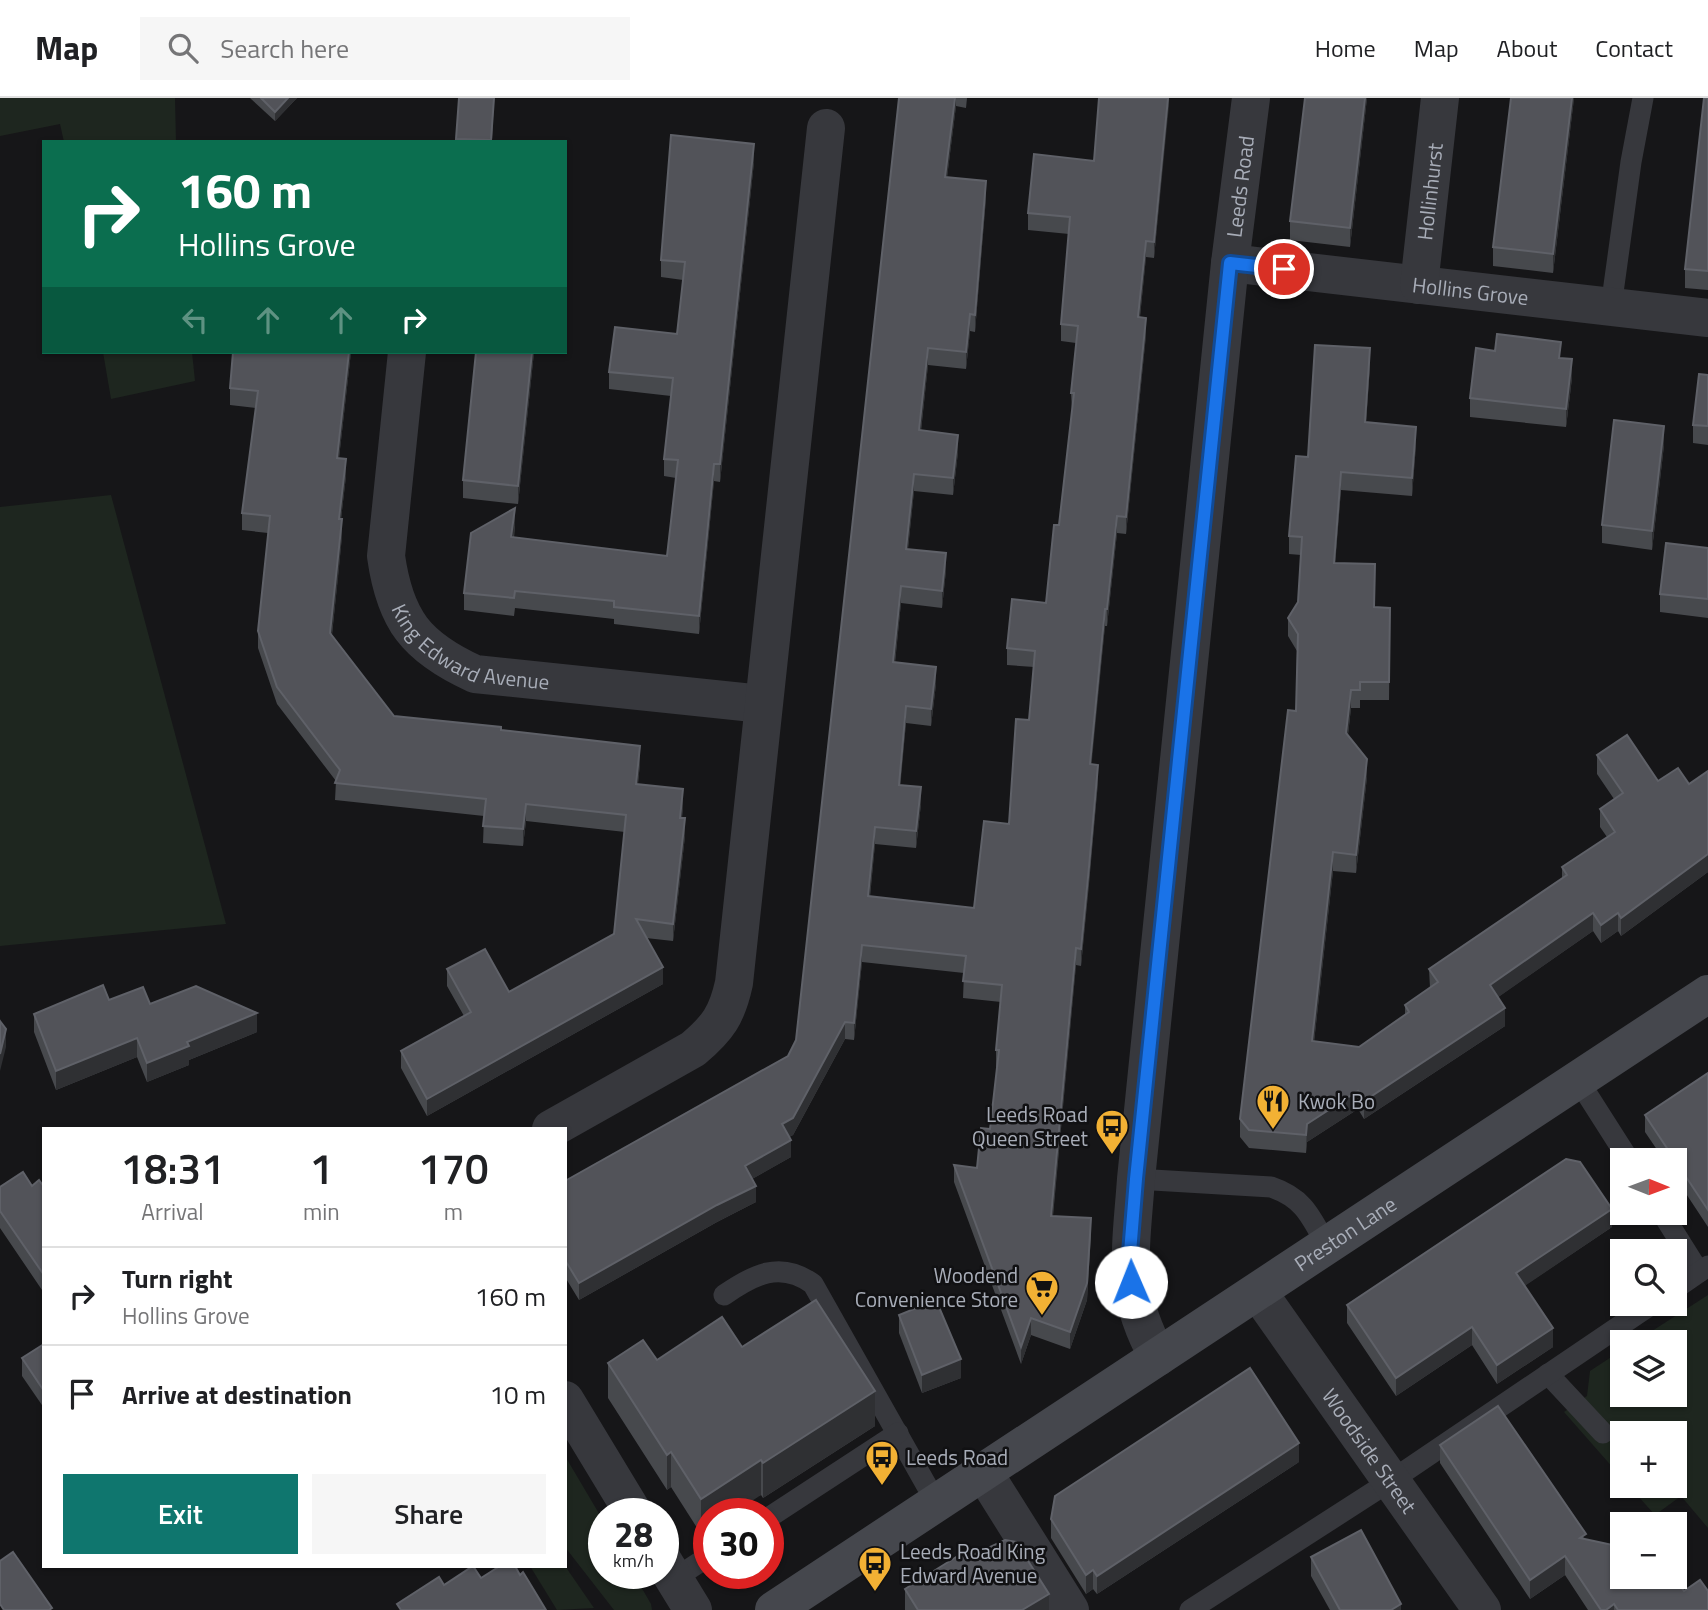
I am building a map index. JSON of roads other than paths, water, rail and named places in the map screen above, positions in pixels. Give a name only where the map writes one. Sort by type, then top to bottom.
[{"type":"street","name":"Leeds Road","points":[[1158,1357],[1144,1333],[1133,1300],[1129,1265],[1230,263],[1251,98]]},
{"type":"street","name":"Hollinhurst","points":[[1419,285],[1440,98]]},
{"type":"street","points":[[555,1127],[693,1049],[714,1031],[728,1009],[734,983],[826,128]]},
{"type":"street","name":"Hollins Grove","points":[[1230,263],[1708,318]]},
{"type":"street","name":"King Edward Avenue","points":[[407,354],[386,556],[391,587],[402,616],[422,642],[446,661],[475,674],[763,704]]},
{"type":"street","name":"Preston Lane","points":[[984,1473],[1708,994]]},
{"type":"street","name":"Woodside Street","points":[[1258,1292],[1482,1610]]},
{"type":"street","points":[[567,1403],[624,1498]]},
{"type":"street","points":[[774,1610],[984,1473],[1070,1610]]},
{"type":"lane","points":[[1611,307],[1631,162],[1643,98]]},
{"type":"lane","points":[[1578,1080],[1621,1148]]},
{"type":"lane","points":[[1136,1179],[1271,1186],[1287,1192],[1306,1207],[1326,1247]]},
{"type":"lane","points":[[1671,1225],[1704,1269],[1687,1281]]},
{"type":"lane","points":[[724,1295],[752,1276],[782,1271],[802,1276],[813,1284],[937,1504]]},
{"type":"lane","points":[[1190,1610],[1392,1480],[1634,1316]]},
{"type":"lane","points":[[1548,1374],[1603,1433]]},
{"type":"lane","points":[[784,1508],[898,1433]]},
{"type":"lane","points":[[679,1581],[693,1570]]},
{"type":"place","name":"Kwok Bo","points":[[1273,1131]]},
{"type":"place","name":"Leeds Road Queen Street","points":[[1112,1156]]},
{"type":"place","name":"Woodend Convenience Store","points":[[1042,1317]]},
{"type":"place","name":"Leeds Road","points":[[882,1487]]},
{"type":"place","name":"Leeds Road King Edward Avenue","points":[[875,1593]]}]
